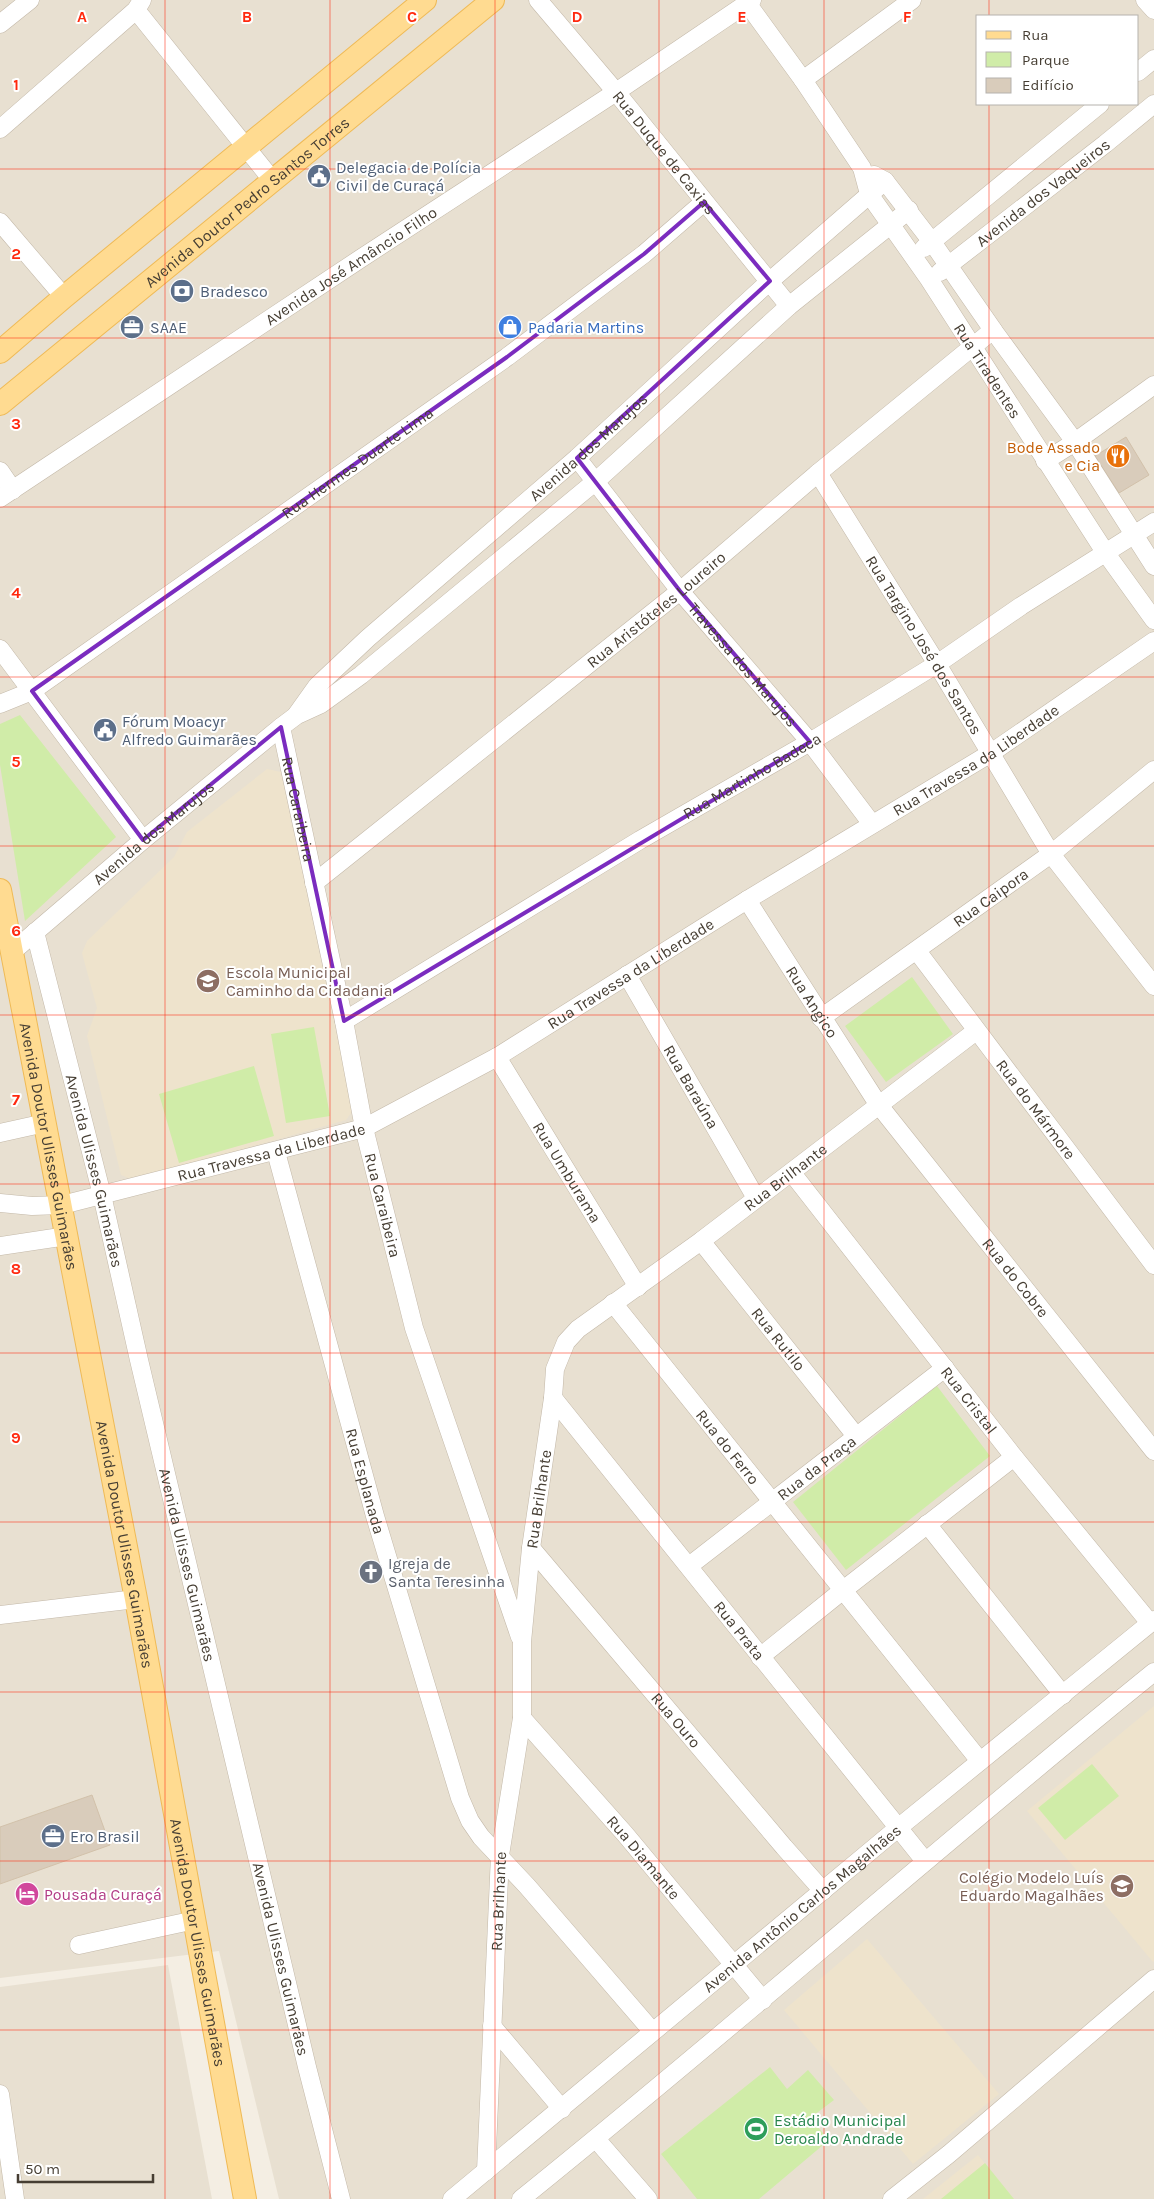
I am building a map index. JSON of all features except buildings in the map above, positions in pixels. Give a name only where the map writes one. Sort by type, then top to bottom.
[{"type":"main road","points":[[0,352],[64,297],[425,0]]},
{"type":"main road","name":"Avenida Doutor Pedro Santos Torres","points":[[0,404],[493,0]]},
{"type":"main road","name":"Avenida Doutor Ulisses Guimarães","points":[[0,890],[62,1205],[136,1599],[245,2199]]},
{"type":"street","points":[[0,24],[30,0]]},
{"type":"street","name":"Rua Duque de Caxias","points":[[538,0],[616,92],[789,306]]},
{"type":"street","points":[[803,80],[912,0]]},
{"type":"street","points":[[1145,0],[1154,10]]},
{"type":"street","name":"Avenida José Amâncio Filho","points":[[6,494],[352,264],[616,92],[749,2]]},
{"type":"street","name":"Rua Tiradentes","points":[[749,2],[862,168],[869,194],[928,279],[1105,552],[1154,620]]},
{"type":"street","points":[[0,129],[139,5],[246,149],[273,181]]},
{"type":"street","points":[[1139,71],[1154,59]]},
{"type":"street","name":"Avenida dos Vaqueiros","points":[[928,279],[950,266],[1154,104]]},
{"type":"street","name":"Avenida dos Vaqueiros","points":[[912,256],[932,242],[1099,105]]},
{"type":"street","name":"Rua Tiradentes","points":[[862,168],[884,181],[909,210],[950,266],[992,330],[1075,442],[1154,566]]},
{"type":"street","name":"Avenida dos Marujos","points":[[297,715],[317,686],[340,663],[577,458],[770,281],[884,181]]},
{"type":"street","name":"Rua Hermes Duarte Lima","points":[[0,704],[32,691],[507,356],[644,254],[704,202]]},
{"type":"street","name":"Avenida dos Marujos","points":[[12,952],[143,840],[281,727],[297,715],[321,704],[361,675],[596,481],[789,306],[909,210]]},
{"type":"street","points":[[0,222],[64,297]]},
{"type":"street","name":"Rua Aristóteles Loureiro","points":[[314,883],[680,591],[818,473],[992,330]]},
{"type":"street","points":[[1045,461],[1075,442],[1154,385]]},
{"type":"street","name":"Travessa dos Marujos","points":[[577,458],[680,591],[810,742],[872,824]]},
{"type":"street","points":[[0,472],[6,494]]},
{"type":"street","name":"Rua Targino José dos Santos","points":[[818,473],[937,664],[1051,854],[1154,986]]},
{"type":"street","name":"Rua Martinho Badeca","points":[[344,1021],[640,840],[810,742],[937,664],[1105,552],[1154,522]]},
{"type":"street","name":"Rua Travessa da Liberdade","points":[[0,1203],[32,1206],[62,1205],[276,1152],[364,1128],[497,1057],[747,900],[991,754],[1154,641]]},
{"type":"street","points":[[0,649],[143,840]]},
{"type":"street","name":"Rua Caraibeira","points":[[281,727],[344,1021],[364,1128],[414,1328],[522,1642]]},
{"type":"street","name":"Rua Caipora","points":[[821,1018],[1051,854],[1154,770]]},
{"type":"street","name":"Rua Angico","points":[[747,900],[878,1104]]},
{"type":"street","name":"Avenida Ulisses Guimarães","points":[[35,932],[102,1195],[141,1369],[307,2067],[341,2199]]},
{"type":"street","name":"Rua do Mármore","points":[[917,951],[1154,1266]]},
{"type":"street","name":"Rua Baraúna","points":[[628,975],[756,1198]]},
{"type":"street","name":"Rua Brilhante","points":[[486,2171],[500,1856],[522,1718],[522,1642],[531,1548],[553,1398],[555,1369],[566,1342],[578,1329],[702,1241],[976,1030]]},
{"type":"street","name":"Rua Umburama","points":[[497,1057],[638,1287]]},
{"type":"street","name":"Rua do Cobre","points":[[878,1104],[1154,1451]]},
{"type":"street","points":[[0,1133],[46,1123]]},
{"type":"street","name":"Rua Esplanada","points":[[276,1152],[375,1516],[460,1798],[470,1821],[481,1837],[500,1856],[652,2031]]},
{"type":"street","name":"Rua Cristal","points":[[792,1173],[1014,1457],[1152,1621]]},
{"type":"street","points":[[0,1246],[67,1236]]},
{"type":"street","name":"Rua Rutilo","points":[[702,1241],[856,1436]]},
{"type":"street","name":"Rua do Ferro","points":[[613,1303],[980,1761]]},
{"type":"street","name":"Rua da Praça","points":[[689,1566],[945,1368]]},
{"type":"street","name":"Rua Prata","points":[[553,1398],[925,1861]]},
{"type":"street","points":[[760,1657],[1014,1457]]},
{"type":"street","points":[[928,1524],[1063,1695]]},
{"type":"street","name":"Rua Ouro","points":[[531,1548],[784,1847],[824,1891]]},
{"type":"street","points":[[0,1615],[136,1599]]},
{"type":"street","name":"Avenida Antônio Carlos Magalhães","points":[[452,2199],[474,2193],[486,2171],[562,2109],[652,2031],[734,1966],[898,1828],[1152,1621]]},
{"type":"street","points":[[521,2199],[596,2139],[925,1861],[1154,1672]]},
{"type":"street","name":"Rua Diamante","points":[[522,1718],[625,1834],[762,2000]]},
{"type":"street","points":[[79,1945],[195,1920]]},
{"type":"street","points":[[892,2199],[949,2154],[1154,1979]]},
{"type":"street","points":[[492,2026],[562,2109]]},
{"type":"street","points":[[0,2094],[15,2199]]},
{"type":"street","points":[[596,2139],[648,2199]]},
{"type":"highlighted area","points":[[704,202],[770,281],[577,458],[680,591],[810,742],[344,1021],[281,727],[143,840],[32,691],[507,357],[644,254]]},
{"type":"shaded area","points":[[0,0],[1154,0],[1154,2199],[279,2199],[219,1951],[0,1978]]},
{"type":"shaded area","name":"Escola Municipal Caminho da Cidadania","points":[[267,769],[281,772],[353,1110],[346,1120],[133,1180],[121,1175],[87,1036],[97,1008],[82,953],[87,941],[174,857],[187,832]]},
{"type":"shaded area","name":"Colégio Modelo Luís Eduardo Magalhães","points":[[1154,1706],[1154,1961],[1153,1962],[1027,1811]]},
{"type":"shaded area","points":[[867,1939],[999,2094],[913,2164],[784,2010]]},
{"type":"shaded area","points":[[168,1965],[212,2199],[0,2199],[0,1987]]},
{"type":"shaded area","points":[[978,2155],[1014,2199],[923,2199]]},
{"type":"green space","points":[[20,715],[116,837],[25,921],[0,765],[0,724]]},
{"type":"green space","points":[[912,977],[953,1034],[886,1082],[845,1026]]},
{"type":"green space","points":[[314,1027],[330,1116],[286,1123],[271,1034]]},
{"type":"green space","points":[[254,1066],[274,1136],[179,1163],[159,1094]]},
{"type":"green space","points":[[937,1386],[990,1456],[846,1570],[793,1502]]},
{"type":"green space","points":[[1092,1764],[1119,1796],[1065,1840],[1038,1808]]},
{"type":"green space","name":"Estádio Municipal Deroaldo Andrade","points":[[770,2067],[787,2089],[808,2070],[834,2100],[810,2118],[829,2140],[759,2199],[697,2199],[661,2154]]},
{"type":"green space","points":[[985,2163],[1014,2199],[941,2199]]},
{"type":"place","name":"Delegacia de Polícia Civil de Curaçá","points":[[319,176]]},
{"type":"place","name":"Bradesco","points":[[182,291]]},
{"type":"place","name":"SAAE","points":[[132,327]]},
{"type":"place","name":"Padaria Martins","points":[[510,327]]},
{"type":"place","name":"Bode Assado e Cia","points":[[1118,456]]},
{"type":"place","name":"Fórum Moacyr Alfredo Guimarães","points":[[105,730]]},
{"type":"place","name":"Escola Municipal Caminho da Cidadania","points":[[208,981]]},
{"type":"place","name":"Igreja de Santa Teresinha","points":[[371,1572]]},
{"type":"place","name":"Ero Brasil","points":[[53,1836]]},
{"type":"place","name":"Colégio Modelo Luís Eduardo Magalhães","points":[[1122,1886]]},
{"type":"place","name":"Pousada Curaçá","points":[[27,1894]]},
{"type":"place","name":"Estádio Municipal Deroaldo Andrade","points":[[756,2129]]}]
